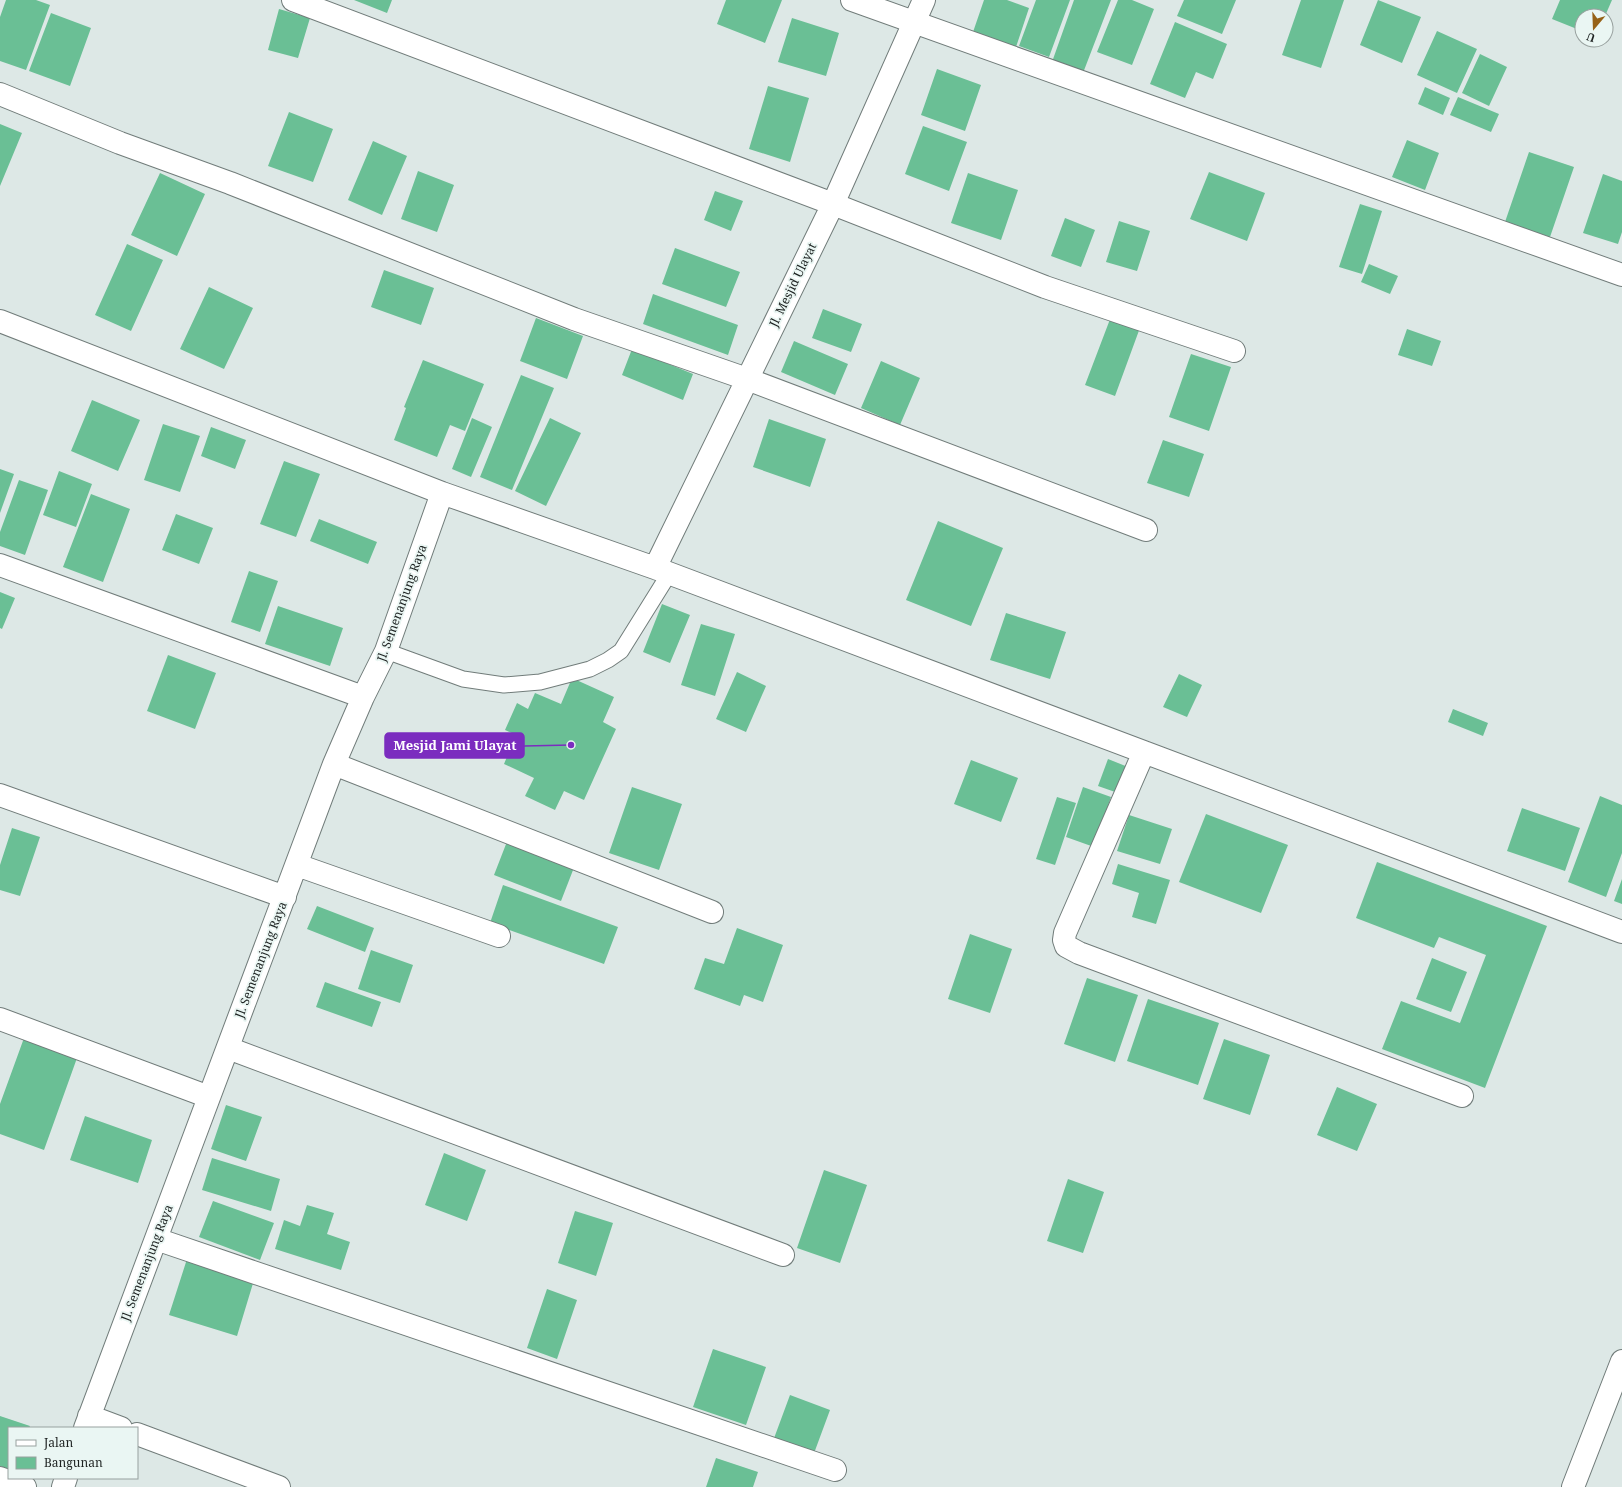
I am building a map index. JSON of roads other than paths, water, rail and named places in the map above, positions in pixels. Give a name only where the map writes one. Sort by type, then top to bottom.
[{"type":"street","points":[[293,0],[833,204],[1045,287],[1234,351]]},
{"type":"street","points":[[852,0],[1622,275]]},
{"type":"street","name":"Jl. Mesjid Ulayat","points":[[662,571],[747,379],[833,204],[924,0]]},
{"type":"street","points":[[0,94],[120,143],[230,183],[574,319],[747,379],[1146,530]]},
{"type":"street","points":[[0,320],[442,493],[662,571],[1622,932]]},
{"type":"street","name":"Jl. Semenanjung Raya","points":[[87,1422],[334,764],[386,651],[442,493]]},
{"type":"street","points":[[0,565],[364,697]]},
{"type":"street","points":[[1144,752],[1065,933],[1064,940],[1066,946],[1086,956],[1462,1096]]},
{"type":"street","points":[[334,764],[712,912]]},
{"type":"street","points":[[0,795],[285,897]]},
{"type":"street","points":[[297,865],[499,936]]},
{"type":"street","points":[[0,1019],[210,1097]]},
{"type":"street","points":[[228,1048],[783,1255]]},
{"type":"street","points":[[156,1239],[835,1470]]},
{"type":"street","points":[[1573,1487],[1622,1361]]},
{"type":"street","points":[[87,1422],[115,1427]]},
{"type":"street","points":[[138,1434],[279,1487]]},
{"type":"street","points":[[0,1478],[25,1487]]},
{"type":"lane","points":[[386,651],[463,679],[504,685],[540,682],[590,669],[608,660],[621,650],[662,571]]},
{"type":"place","name":"Mesjid Jami Ulayat","points":[[571,745]]}]
